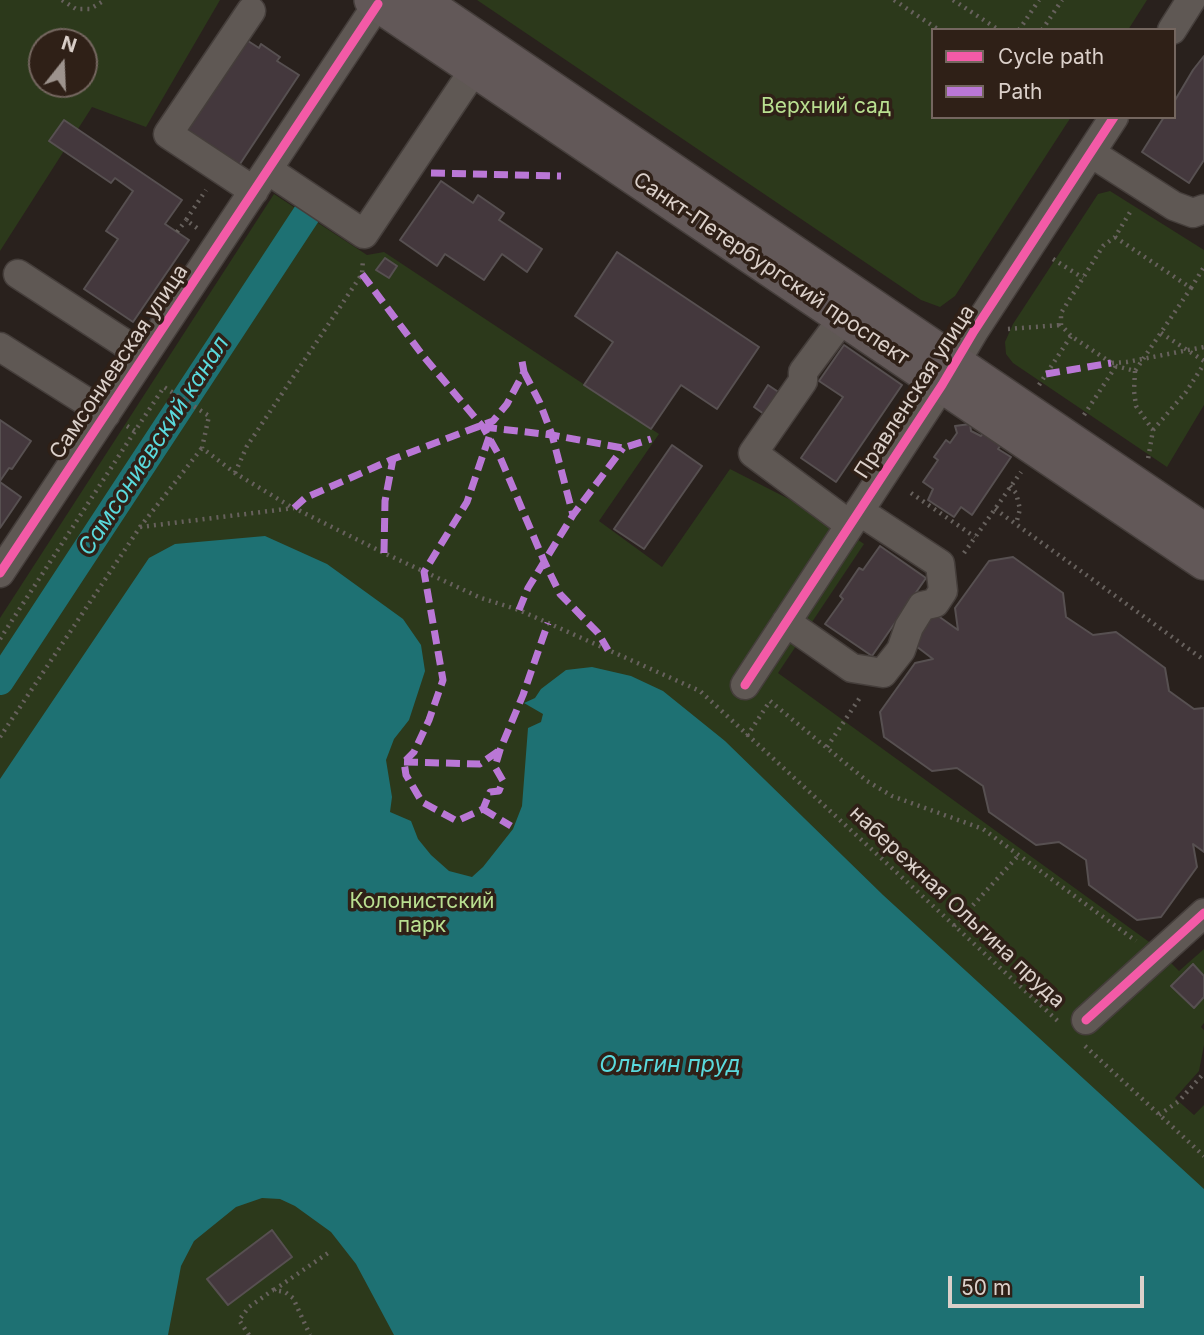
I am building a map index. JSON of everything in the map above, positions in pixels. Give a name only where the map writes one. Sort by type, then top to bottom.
[{"type":"main road","name":"Санкт-Петербургский проспект","points":[[420,0],[482,58],[843,318],[950,374],[1204,562]]},
{"type":"main road","name":"Санкт-Петербургский проспект","points":[[377,1],[482,58],[950,374],[1204,531]]},
{"type":"street","points":[[1173,28],[1191,0]]},
{"type":"street","name":"Самсониевская улица","points":[[0,573],[115,419],[144,356],[377,1]]},
{"type":"street","points":[[251,11],[168,134],[364,234],[482,58]]},
{"type":"street","name":"Правленская улица","points":[[745,685],[950,374],[974,331],[1113,119]]},
{"type":"street","points":[[1091,153],[1174,206],[1193,213],[1204,209]]},
{"type":"street","points":[[18,274],[144,356]]},
{"type":"street","points":[[786,622],[852,668],[883,673],[901,650],[909,627],[922,606],[934,603],[943,591],[940,564],[855,518],[753,453],[803,381],[803,372],[843,318]]},
{"type":"street","points":[[0,347],[115,419]]},
{"type":"street","points":[[1076,1029],[1204,914]]},
{"type":"path","points":[[62,0],[76,9],[90,9],[105,0]]},
{"type":"path","points":[[894,0],[936,28]]},
{"type":"path","points":[[953,0],[996,28]]},
{"type":"path","points":[[1020,28],[1039,0]]},
{"type":"path","points":[[1043,28],[1062,0]]},
{"type":"path","points":[[177,232],[211,184]]},
{"type":"path","points":[[1135,371],[1114,364],[1071,337],[1060,325],[1061,313],[1103,246],[1115,237],[1136,202]]},
{"type":"path","points":[[186,220],[204,233]]},
{"type":"path","points":[[235,473],[247,446],[362,274],[364,234]]},
{"type":"path","points":[[1115,237],[1191,288]]},
{"type":"path","points":[[1053,259],[1083,278]]},
{"type":"path","points":[[1153,430],[1136,406],[1135,371],[1204,267]]},
{"type":"path","points":[[1007,329],[1060,325]]},
{"type":"path","points":[[1147,463],[1153,430],[1186,393],[1204,363],[1161,333]]},
{"type":"path","points":[[1037,388],[1071,337]]},
{"type":"path","points":[[1114,364],[1204,347]]},
{"type":"path","points":[[1081,419],[1114,364]]},
{"type":"path","points":[[0,639],[164,387],[209,416],[202,448],[141,527],[0,737]]},
{"type":"path","points":[[115,419],[135,431]]},
{"type":"path","points":[[960,559],[1025,465]]},
{"type":"path","points":[[1010,486],[1016,493],[1020,509],[1016,524]]},
{"type":"path","points":[[911,493],[975,537]]},
{"type":"path","points":[[141,527],[294,508]]},
{"type":"path","points":[[995,509],[1204,660]]},
{"type":"path","points":[[827,747],[866,689],[883,673]]},
{"type":"path","points":[[747,736],[770,701],[867,781],[892,796],[983,829],[1142,946],[1152,961]]},
{"type":"path","points":[[954,926],[1018,856]]},
{"type":"path","points":[[1159,1115],[1179,1101],[1204,1073]]},
{"type":"path","points":[[249,1335],[239,1320],[250,1307],[328,1254]]},
{"type":"path","points":[[273,1290],[285,1292],[293,1298],[310,1335]]},
{"type":"green space","points":[[0,0],[220,0],[146,127],[92,107],[0,251]]},
{"type":"green space","name":"Верхний сад","points":[[477,0],[1147,0],[1129,28],[931,28],[931,119],[1070,119],[955,296],[940,307],[921,300]]},
{"type":"green space","points":[[1110,191],[1204,250],[1204,405],[1167,467],[1013,363],[1006,354],[1005,342],[1013,324],[1098,194]]},
{"type":"green space","name":"Ольгин пруд","points":[[274,194],[367,255],[384,252],[659,434],[599,521],[662,567],[730,469],[828,519],[864,544],[778,673],[1152,944],[1179,971],[1204,949],[1204,1023],[1201,1027],[1204,1030],[1204,1045],[1199,1071],[1175,1098],[1194,1115],[1204,1105],[1204,1335],[0,1335],[0,618]]},
{"type":"water","name":"Ольгин пруд","points":[[265,536],[327,564],[403,619],[421,645],[425,671],[409,720],[394,739],[386,760],[392,797],[390,812],[411,821],[418,839],[449,871],[472,877],[513,829],[522,806],[528,728],[541,722],[543,714],[524,703],[535,698],[541,689],[566,670],[592,667],[631,676],[663,691],[725,741],[883,895],[1204,1189],[1204,1335],[394,1335],[356,1264],[331,1232],[295,1206],[280,1199],[262,1198],[236,1207],[194,1241],[181,1266],[168,1335],[0,1335],[0,779],[149,558],[175,544]]},
{"type":"building","points":[[245,39],[259,48],[261,44],[280,57],[277,61],[299,75],[238,167],[185,132]]},
{"type":"building","points":[[1204,56],[1204,160],[1189,183],[1142,152],[1163,119],[1176,119],[1176,99]]},
{"type":"building","points":[[64,120],[182,200],[165,224],[189,240],[133,322],[84,289],[118,239],[106,231],[133,191],[115,178],[111,183],[49,141]]},
{"type":"building","points":[[441,181],[473,203],[478,195],[504,213],[499,220],[542,249],[527,272],[502,254],[484,280],[445,254],[437,266],[400,240]]},
{"type":"building","points":[[617,252],[759,347],[717,409],[681,385],[651,429],[584,385],[613,342],[575,316]]},
{"type":"building","points":[[385,258],[397,266],[389,278],[376,270]]},
{"type":"building","points":[[844,345],[902,385],[836,482],[801,458],[843,397],[819,381]]},
{"type":"building","points":[[768,385],[786,397],[771,419],[754,407]]},
{"type":"building","points":[[0,420],[31,441],[12,469],[9,468],[0,481]]},
{"type":"building","points":[[970,424],[971,431],[981,436],[983,433],[1001,445],[998,449],[1011,457],[972,515],[961,507],[954,517],[928,500],[933,489],[923,482],[938,460],[934,457],[946,440],[950,443],[957,433],[955,426]]},
{"type":"building","points":[[672,445],[702,466],[644,549],[614,529]]},
{"type":"building","points":[[0,482],[21,497],[0,528]]},
{"type":"building","points":[[880,546],[926,578],[872,656],[825,624],[843,599],[840,596],[859,568],[863,570]]},
{"type":"building","points":[[1013,557],[1063,593],[1066,617],[1093,635],[1116,632],[1165,668],[1169,691],[1194,709],[1204,708],[1204,852],[1193,844],[1197,867],[1161,917],[1137,920],[1089,885],[1086,860],[1059,842],[1036,845],[989,812],[983,786],[957,768],[932,771],[884,737],[880,712],[915,663],[933,659],[912,643],[934,613],[958,630],[955,608],[989,561]]},
{"type":"building","points":[[1193,964],[1204,976],[1204,997],[1194,1008],[1171,986]]},
{"type":"building","points":[[272,1230],[292,1257],[228,1305],[207,1279]]},
{"type":"waterway","name":"Самсониевский канал","points":[[0,681],[308,212]]},
{"type":"marked path","points":[[431,173],[561,176]]},
{"type":"marked path","points":[[362,274],[424,357],[483,427],[500,457],[560,594],[598,633],[608,650]]},
{"type":"marked path","points":[[294,508],[305,498],[393,459],[493,421],[507,404],[524,372],[521,356]]},
{"type":"marked path","points":[[1046,374],[1111,363]]},
{"type":"marked path","points":[[524,372],[552,435],[573,515]]},
{"type":"marked path","points":[[483,427],[552,435],[623,448],[651,439]]},
{"type":"marked path","points":[[489,437],[467,502],[424,572],[443,680],[414,752],[404,762],[406,775],[422,802],[457,821],[483,809],[490,792],[499,791],[503,781],[495,767],[548,623]]},
{"type":"marked path","points":[[519,610],[528,588],[573,515],[623,448]]},
{"type":"marked path","points":[[384,553],[385,501],[393,459]]},
{"type":"marked path","points":[[404,762],[480,764],[500,750]]},
{"type":"marked path","points":[[483,809],[511,826]]},
{"type":"cycle path","points":[[0,573],[378,4]]},
{"type":"cycle path","points":[[745,685],[1113,119]]},
{"type":"cycle path","points":[[1086,1020],[1204,913]]},
{"type":"park label","name":"Колонистский парк","points":[[422,914]]}]
